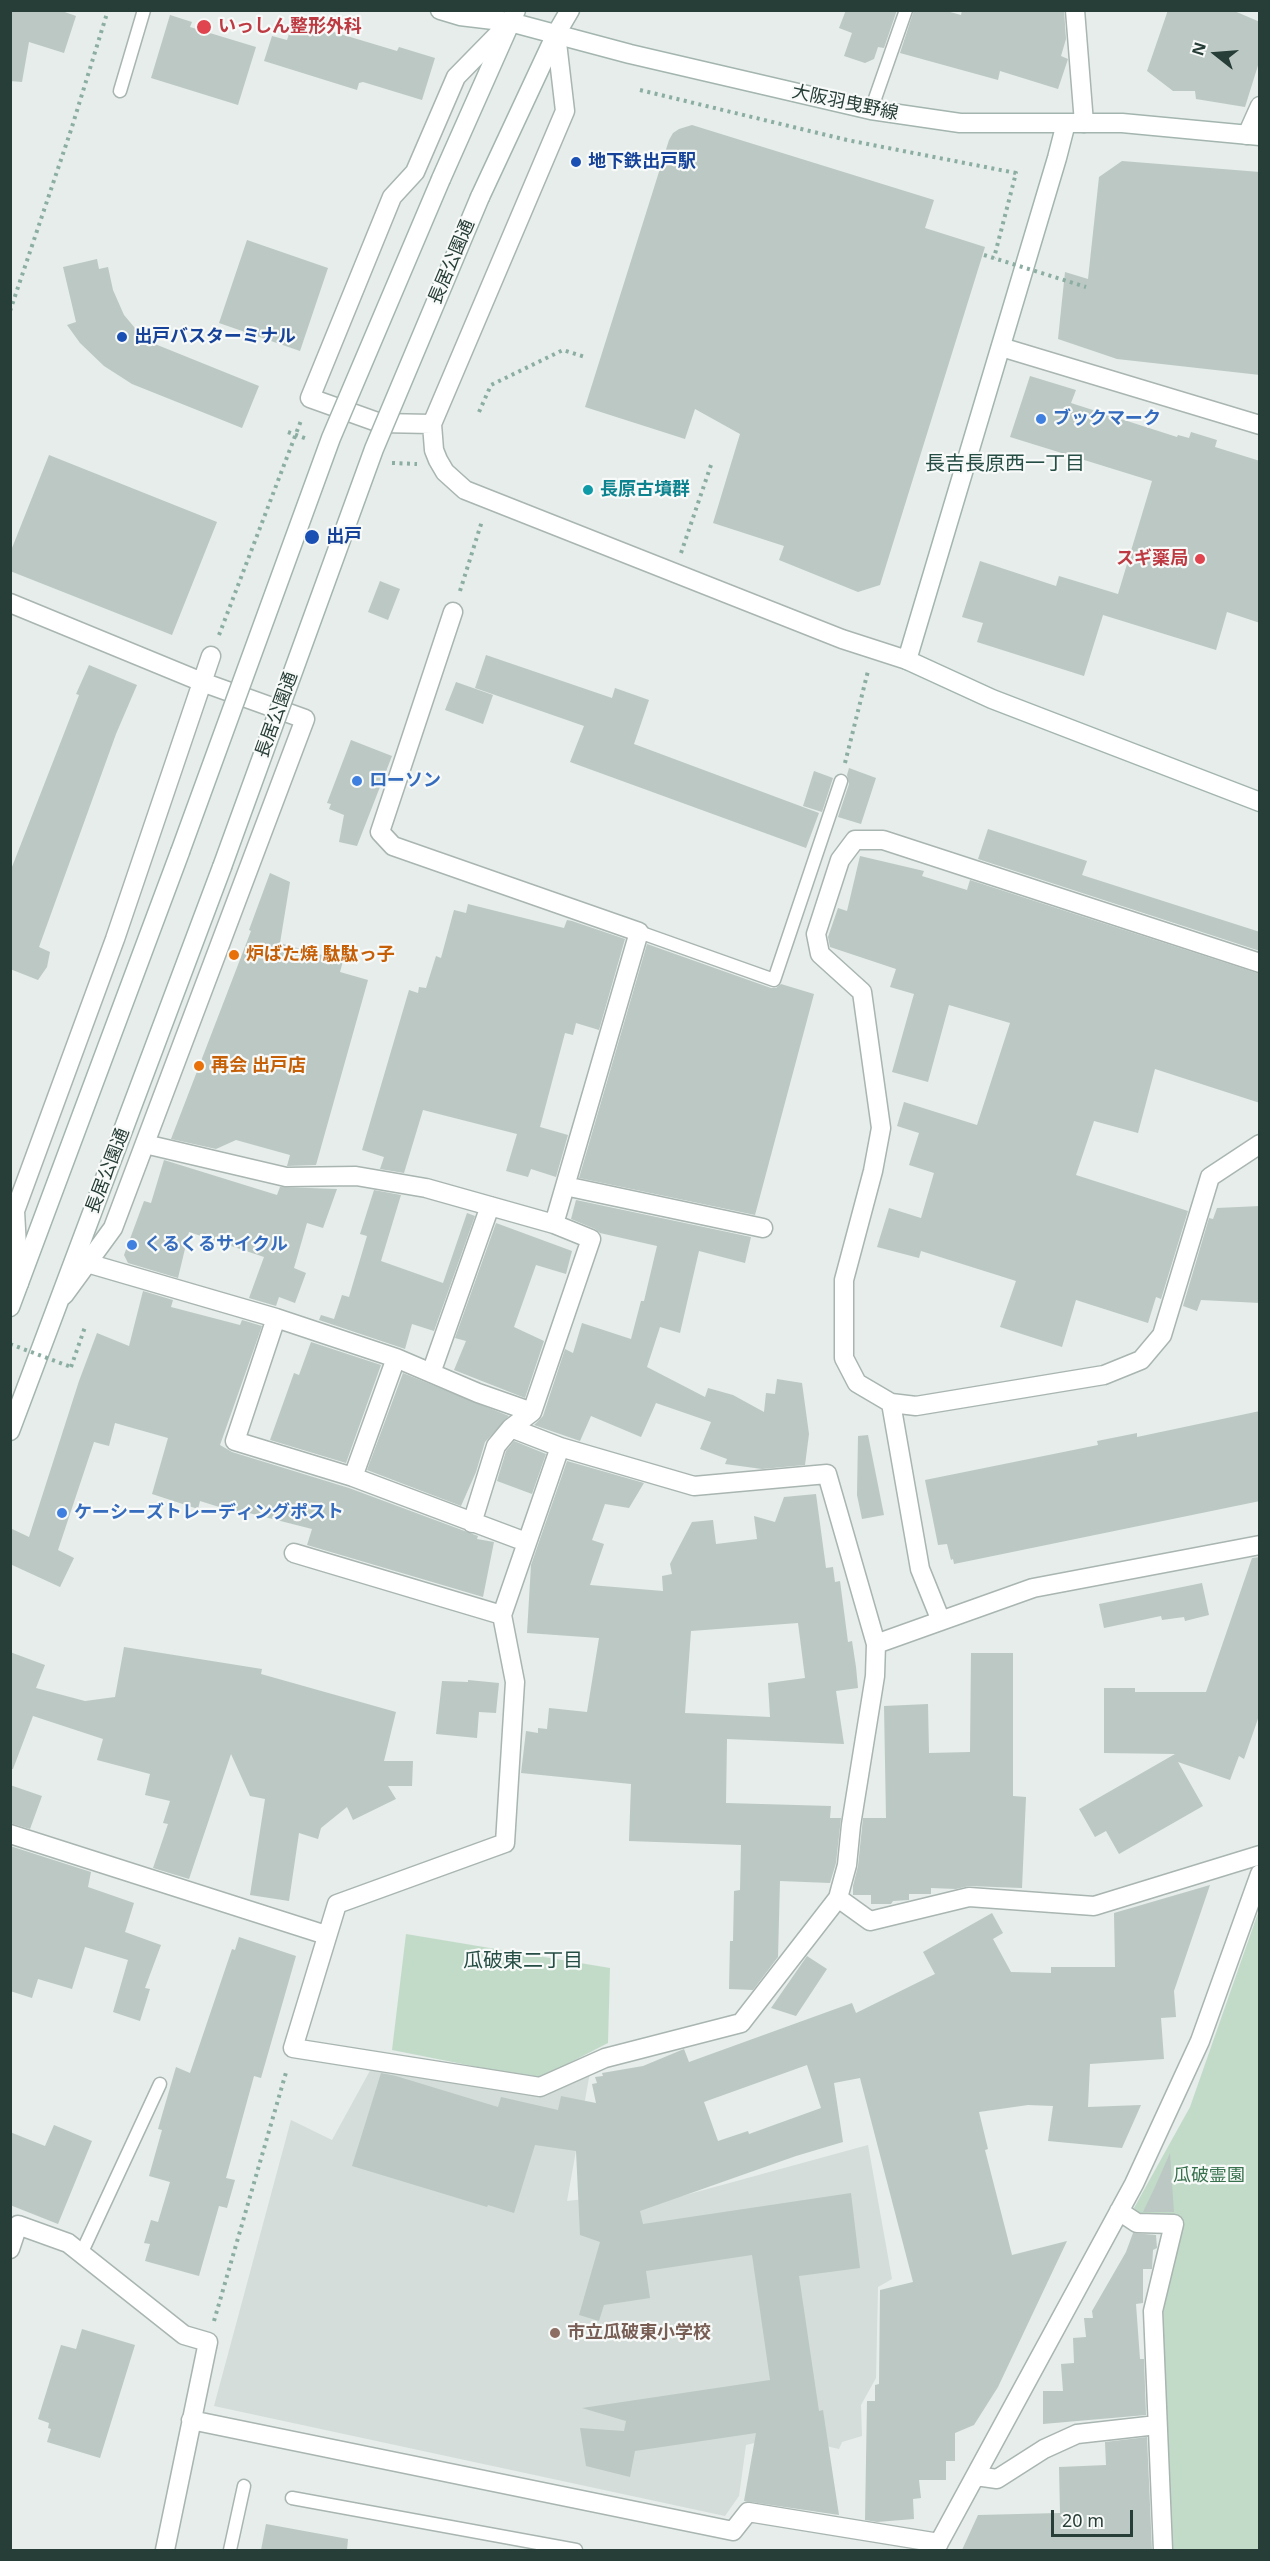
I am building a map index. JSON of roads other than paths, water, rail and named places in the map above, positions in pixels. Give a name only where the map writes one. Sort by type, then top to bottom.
[{"type":"street","name":"大阪羽曳野線","points":[[440,10],[460,16],[513,16],[556,34],[630,54],[871,110],[960,123],[1122,123],[1253,136]]},
{"type":"street","name":"長居公園通","points":[[10,1431],[222,867],[374,448],[480,197],[556,34],[570,10]]},
{"type":"street","points":[[907,660],[1001,347],[1075,123],[1075,10]]},
{"type":"street","points":[[10,1307],[180,852],[331,438],[513,16]]},
{"type":"street","points":[[432,424],[380,423],[310,398],[392,197],[415,172],[456,77],[513,16]]},
{"type":"street","points":[[556,34],[565,111],[432,424],[434,450],[446,472],[465,490],[874,650],[907,660],[992,699],[1260,802]]},
{"type":"street","points":[[1253,136],[1260,106]]},
{"type":"street","points":[[1001,347],[1260,425]]},
{"type":"street","points":[[10,603],[202,682],[305,719],[113,1228],[59,1302]]},
{"type":"street","points":[[453,612],[380,832],[393,846],[639,932],[554,1224]]},
{"type":"street","points":[[19,1285],[15,1210],[115,939],[211,656]]},
{"type":"street","points":[[1260,963],[883,840],[855,840],[840,860],[816,934],[820,954],[862,992],[880,1128],[873,1171],[844,1280],[844,1358],[857,1383],[891,1403],[916,1406],[1104,1375],[1141,1360],[1162,1335],[1210,1177],[1260,1144]]},
{"type":"street","points":[[145,1143],[286,1178],[356,1176],[426,1188],[554,1224],[591,1239],[532,1412],[511,1428],[496,1446],[472,1523]]},
{"type":"street","points":[[565,1186],[763,1228]]},
{"type":"street","points":[[431,1373],[490,1206]]},
{"type":"street","points":[[87,1263],[276,1318],[396,1358],[532,1412]]},
{"type":"street","points":[[276,1318],[235,1441],[353,1477],[526,1542]]},
{"type":"street","points":[[353,1477],[396,1358]]},
{"type":"street","points":[[891,1403],[920,1569],[941,1621]]},
{"type":"street","points":[[511,1428],[560,1447],[694,1486],[827,1474],[876,1644],[875,1676],[851,1825],[847,1865],[838,1898],[741,2023],[605,2058],[540,2087],[293,2048],[337,1904],[505,1843],[515,1682],[502,1615],[560,1447]]},
{"type":"street","points":[[876,1644],[1033,1588],[1260,1545]]},
{"type":"street","points":[[294,1554],[502,1615]]},
{"type":"street","points":[[10,1834],[326,1935]]},
{"type":"street","points":[[838,1898],[870,1921],[969,1897],[1094,1906],[1260,1855]]},
{"type":"street","points":[[191,2420],[733,2531],[748,2512],[937,2547],[1119,2211],[1200,2041],[1260,1874]]},
{"type":"street","points":[[1119,2211],[1137,2223],[1174,2224],[1153,2311],[1163,2550]]},
{"type":"street","points":[[10,2249],[18,2225],[68,2243],[184,2335],[208,2343],[165,2550]]},
{"type":"street","points":[[976,2476],[997,2479],[1044,2449],[1077,2434],[1158,2426]]},
{"type":"lane","points":[[120,91],[144,10]]},
{"type":"lane","points":[[871,110],[906,10]]},
{"type":"lane","points":[[639,932],[774,980],[841,781]]},
{"type":"lane","points":[[81,2254],[160,2084]]},
{"type":"lane","points":[[231,2550],[244,2486]]},
{"type":"lane","points":[[292,2498],[576,2550]]},
{"type":"place","name":"いっしん整形外科","points":[[204,27]]},
{"type":"place","name":"地下鉄出戸駅","points":[[576,162]]},
{"type":"place","name":"出戸バスターミナル","points":[[122,337]]},
{"type":"place","name":"ブックマーク","points":[[1041,419]]},
{"type":"place","name":"長原古墳群","points":[[588,490]]},
{"type":"place","name":"出戸","points":[[312,537]]},
{"type":"place","name":"スギ薬局","points":[[1200,559]]},
{"type":"place","name":"ローソン","points":[[357,781]]},
{"type":"place","name":"炉ばた焼 駄駄っ子","points":[[234,955]]},
{"type":"place","name":"再会 出戸店","points":[[199,1066]]},
{"type":"place","name":"くるくるサイクル","points":[[132,1245]]},
{"type":"place","name":"ケーシーズトレーディングポスト","points":[[62,1513]]},
{"type":"place","name":"市立瓜破東小学校","points":[[555,2333]]},
{"type":"district","name":"長吉長原西一丁目","points":[[1005,464]]},
{"type":"district","name":"瓜破東二丁目","points":[[523,1961]]},
{"type":"park label","name":"瓜破霊園","points":[[1209,2176]]}]
